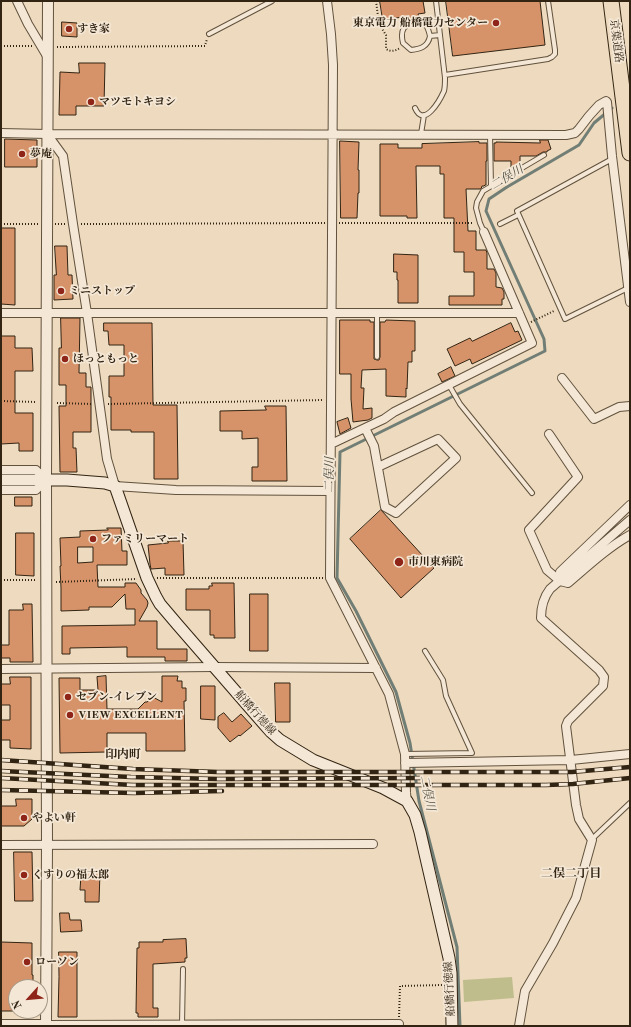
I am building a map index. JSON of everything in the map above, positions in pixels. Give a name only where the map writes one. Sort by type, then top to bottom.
[{"type":"highway","name":"京葉道路","points":[[611,1],[630,153]]},
{"type":"main road","points":[[1,480],[67,480],[105,483],[115,486]]},
{"type":"main road","name":"船橋行徳線","points":[[115,486],[147,578],[160,604],[271,732],[280,740],[313,760],[383,788],[407,801],[415,815],[420,832],[449,958],[452,985],[452,1026]]},
{"type":"street","points":[[17,1],[28,24],[45,49]]},
{"type":"street","points":[[46,1026],[47,134],[45,49],[48,1]]},
{"type":"street","points":[[327,1],[332,34],[330,578],[389,694],[405,754],[407,801]]},
{"type":"street","points":[[1,133],[332,135],[566,134],[575,133],[580,129],[588,116],[599,105],[606,101],[608,106],[612,159],[630,302]]},
{"type":"street","points":[[47,134],[63,156],[108,459],[115,486],[176,490],[330,490]]},
{"type":"street","points":[[331,444],[384,419],[394,412],[532,343],[484,232]]},
{"type":"street","points":[[1,313],[519,313]]},
{"type":"street","points":[[562,378],[594,419],[619,407],[630,406]]},
{"type":"street","points":[[365,428],[374,446],[385,507],[396,513],[456,458],[438,439],[378,467]]},
{"type":"street","points":[[549,434],[578,477],[529,530],[547,570],[560,581],[568,583],[604,552],[617,542],[630,535]]},
{"type":"street","points":[[1,470],[36,470],[46,480]]},
{"type":"street","points":[[1,490],[36,490],[46,480]]},
{"type":"street","points":[[560,581],[560,572],[630,505]]},
{"type":"street","points":[[519,1026],[525,991],[576,898],[592,840],[579,819],[566,726],[568,721],[603,686],[604,677],[599,670],[541,618],[541,609],[545,595],[550,589],[630,520]]},
{"type":"street","points":[[1,668],[376,668]]},
{"type":"street","points":[[405,763],[571,760],[630,754]]},
{"type":"street","points":[[1,845],[373,844]]},
{"type":"street","points":[[1,1025],[399,1024]]},
{"type":"lane","points":[[209,34],[271,1]]},
{"type":"lane","points":[[415,108],[420,114],[424,115],[430,112],[434,109],[445,89],[445,75],[436,1]]},
{"type":"lane","points":[[445,75],[548,59],[552,57],[555,54],[555,50],[548,1]]},
{"type":"lane","points":[[419,22],[425,24],[430,36],[426,45],[418,49],[411,50],[403,43],[402,32],[404,27],[410,23],[419,22]]},
{"type":"lane","points":[[430,36],[440,35]]},
{"type":"lane","points":[[421,134],[424,115]]},
{"type":"lane","points":[[490,134],[491,186]]},
{"type":"lane","points":[[484,232],[477,212],[477,202],[483,191],[544,155]]},
{"type":"lane","points":[[612,159],[517,211],[564,319],[628,288]]},
{"type":"lane","points":[[500,224],[518,215]]},
{"type":"lane","points":[[377,313],[377,357]]},
{"type":"lane","points":[[449,384],[460,404],[532,493]]},
{"type":"lane","points":[[405,754],[472,754],[446,696],[443,680],[425,651]]},
{"type":"lane","points":[[592,840],[630,803]]},
{"type":"lane","points":[[182,1025],[184,969]]},
{"type":"path","points":[[376,1],[379,24],[386,35],[386,49],[394,51],[405,45]]},
{"type":"path","points":[[1,46],[45,49],[205,46],[209,34]]},
{"type":"path","points":[[1,224],[480,223]]},
{"type":"path","points":[[541,317],[560,308]]},
{"type":"path","points":[[57,403],[100,404],[331,400]]},
{"type":"path","points":[[1,402],[36,402]]},
{"type":"path","points":[[56,582],[147,578],[330,578]]},
{"type":"path","points":[[1,580],[36,580]]},
{"type":"path","points":[[399,1024],[400,986],[452,985]]},
{"type":"shaded area","points":[[512,977],[514,998],[464,1002],[463,980]]},
{"type":"building","points":[[380,1],[423,1],[425,13],[418,14],[419,18],[409,20],[409,16],[383,20]]},
{"type":"building","name":"東京電力 船橋電力センター","points":[[446,1],[540,1],[545,45],[453,56]]},
{"type":"building","name":"すき家","points":[[62,22],[77,23],[77,37],[62,36]]},
{"type":"building","points":[[79,63],[105,63],[104,106],[76,106],[76,115],[59,115],[60,72],[79,73]]},
{"type":"building","points":[[5,139],[37,140],[37,167],[5,167]]},
{"type":"building","points":[[540,140],[548,140],[551,149],[536,156],[520,156],[520,165],[517,167],[511,167],[511,161],[494,161],[494,143],[496,142],[540,143]]},
{"type":"building","points":[[340,141],[359,142],[359,193],[357,218],[341,218]]},
{"type":"building","points":[[487,143],[486,185],[482,186],[481,189],[466,189],[468,231],[476,231],[476,250],[486,250],[487,269],[494,269],[496,273],[496,287],[502,288],[504,292],[504,299],[502,299],[502,305],[449,305],[449,296],[474,296],[474,272],[464,272],[464,252],[454,252],[454,218],[444,218],[444,174],[440,174],[440,166],[416,166],[417,218],[407,218],[407,216],[380,216],[380,144],[398,144],[398,148],[422,148],[422,144]]},
{"type":"building","points":[[1,228],[15,228],[15,305],[1,304]]},
{"type":"building","points":[[55,246],[67,246],[68,275],[72,275],[73,299],[54,300],[54,275],[56,275]]},
{"type":"building","points":[[394,254],[418,255],[418,303],[398,303],[398,280],[397,272],[394,272]]},
{"type":"building","points":[[61,318],[80,318],[79,373],[86,373],[86,387],[91,387],[91,432],[73,432],[73,448],[76,448],[77,472],[60,472],[59,406],[66,406],[66,385],[59,385]]},
{"type":"building","points":[[340,320],[370,320],[370,322],[374,322],[374,359],[377,360],[379,360],[380,357],[380,322],[385,322],[386,320],[415,321],[415,351],[412,351],[412,362],[408,362],[406,397],[386,396],[386,369],[362,370],[361,388],[364,388],[363,409],[372,408],[372,418],[368,420],[353,422],[351,374],[340,374]]},
{"type":"building","points":[[104,323],[152,323],[153,405],[177,405],[178,479],[154,479],[154,432],[111,430],[111,397],[109,397],[109,376],[124,376],[124,345],[109,345],[108,331],[104,331]]},
{"type":"building","points":[[511,323],[515,332],[518,331],[522,340],[472,364],[470,359],[455,366],[447,349],[470,338],[472,341]]},
{"type":"building","points":[[1,336],[15,336],[15,348],[32,348],[33,371],[15,371],[15,413],[33,413],[33,451],[19,451],[19,443],[1,444]]},
{"type":"building","points":[[451,367],[455,376],[442,382],[438,374]]},
{"type":"building","points":[[265,406],[286,406],[287,481],[252,481],[252,467],[258,467],[258,438],[242,439],[242,431],[220,431],[220,411],[266,410]]},
{"type":"building","points":[[348,418],[351,428],[340,434],[337,422]]},
{"type":"building","points":[[15,497],[32,497],[32,506],[15,506]]},
{"type":"building","points":[[381,510],[434,568],[401,598],[350,539]]},
{"type":"building","points":[[107,528],[121,528],[122,551],[127,551],[127,565],[97,565],[98,587],[125,587],[125,583],[136,583],[148,603],[139,621],[157,621],[157,649],[187,649],[187,661],[165,661],[165,657],[127,657],[127,647],[70,648],[70,654],[62,654],[62,626],[135,625],[135,609],[126,609],[125,594],[112,607],[89,607],[89,610],[61,611],[60,538],[80,537],[80,531],[108,530]],"holes":[[[78,547],[93,547],[93,562],[78,563]]]},
{"type":"building","points":[[16,533],[34,533],[34,576],[16,575]]},
{"type":"building","points":[[168,541],[183,541],[184,575],[165,575],[165,568],[151,569],[148,545],[168,543]]},
{"type":"building","points":[[212,583],[234,583],[235,638],[214,638],[214,635],[210,635],[210,610],[186,610],[186,589],[209,589],[209,586],[212,586]]},
{"type":"building","points":[[250,594],[268,594],[268,651],[250,651]]},
{"type":"building","points":[[23,604],[32,604],[33,662],[10,662],[10,658],[1,658],[1,645],[9,645],[9,610],[23,610]]},
{"type":"building","points":[[106,676],[107,709],[138,709],[153,697],[162,702],[162,676],[178,676],[177,681],[182,681],[182,688],[186,688],[186,701],[184,701],[185,751],[146,751],[146,733],[107,733],[107,752],[60,753],[59,678],[80,678],[80,690],[98,690],[97,677]]},
{"type":"building","points":[[10,677],[31,677],[31,749],[10,748],[10,740],[1,740],[1,720],[10,720],[10,705],[1,705],[1,684],[10,684]]},
{"type":"building","points":[[275,683],[290,683],[290,722],[276,722]]},
{"type":"building","points":[[201,686],[215,686],[215,720],[201,719]]},
{"type":"building","points":[[224,713],[232,722],[241,714],[252,726],[230,742],[218,728],[218,717]]},
{"type":"building","points":[[16,799],[32,799],[32,819],[24,826],[1,826],[1,806],[16,806]]},
{"type":"building","points":[[14,852],[32,852],[33,901],[15,901]]},
{"type":"building","points":[[85,871],[100,872],[99,902],[85,902],[85,890],[80,890],[81,875],[85,875]]},
{"type":"building","points":[[60,913],[69,913],[70,920],[81,920],[82,931],[61,932]]},
{"type":"building","points":[[186,939],[187,958],[185,958],[185,962],[153,964],[153,1008],[158,1008],[158,1017],[138,1017],[138,1013],[136,1013],[137,948],[139,948],[139,942],[163,942],[163,940]]},
{"type":"building","points":[[1,942],[32,943],[33,979],[8,979],[8,1011],[1,1011]]},
{"type":"building","points":[[59,952],[77,952],[77,1017],[58,1017]]},
{"type":"waterway","name":"二俣川","points":[[460,1026],[457,947],[419,801],[410,743],[396,692],[356,611],[337,578],[340,452],[545,351],[544,339],[486,211],[489,199],[579,145],[594,123],[612,108]]},
{"type":"railway","points":[[1,760],[133,769],[218,772],[572,772],[630,767]]},
{"type":"railway","points":[[1,771],[131,777],[218,779],[420,778]]},
{"type":"railway","points":[[1,778],[133,785],[546,785],[573,784],[630,778]]},
{"type":"railway","points":[[1,790],[134,793],[222,791]]},
{"type":"place","name":"東京電力 船橋電力センター","points":[[496,23]]},
{"type":"place","name":"すき家","points":[[69,29]]},
{"type":"place","name":"マツモトキヨシ","points":[[91,102]]},
{"type":"place","name":"夢庵","points":[[22,154]]},
{"type":"place","name":"ミニストップ","points":[[61,291]]},
{"type":"place","name":"ほっともっと","points":[[65,359]]},
{"type":"place","name":"ファミリーマート","points":[[93,539]]},
{"type":"place","name":"市川東病院","points":[[399,562]]},
{"type":"place","name":"セブン-イレブン","points":[[68,697]]},
{"type":"place","name":"VIEW EXCELLENT","points":[[70,715]]},
{"type":"place","name":"やよい軒","points":[[24,818]]},
{"type":"place","name":"くすりの福太郎","points":[[24,875]]},
{"type":"place","name":"ローソン","points":[[27,962]]},
{"type":"district","name":"印内町","points":[[123,755]]},
{"type":"district","name":"二俣二丁目","points":[[571,874]]}]
